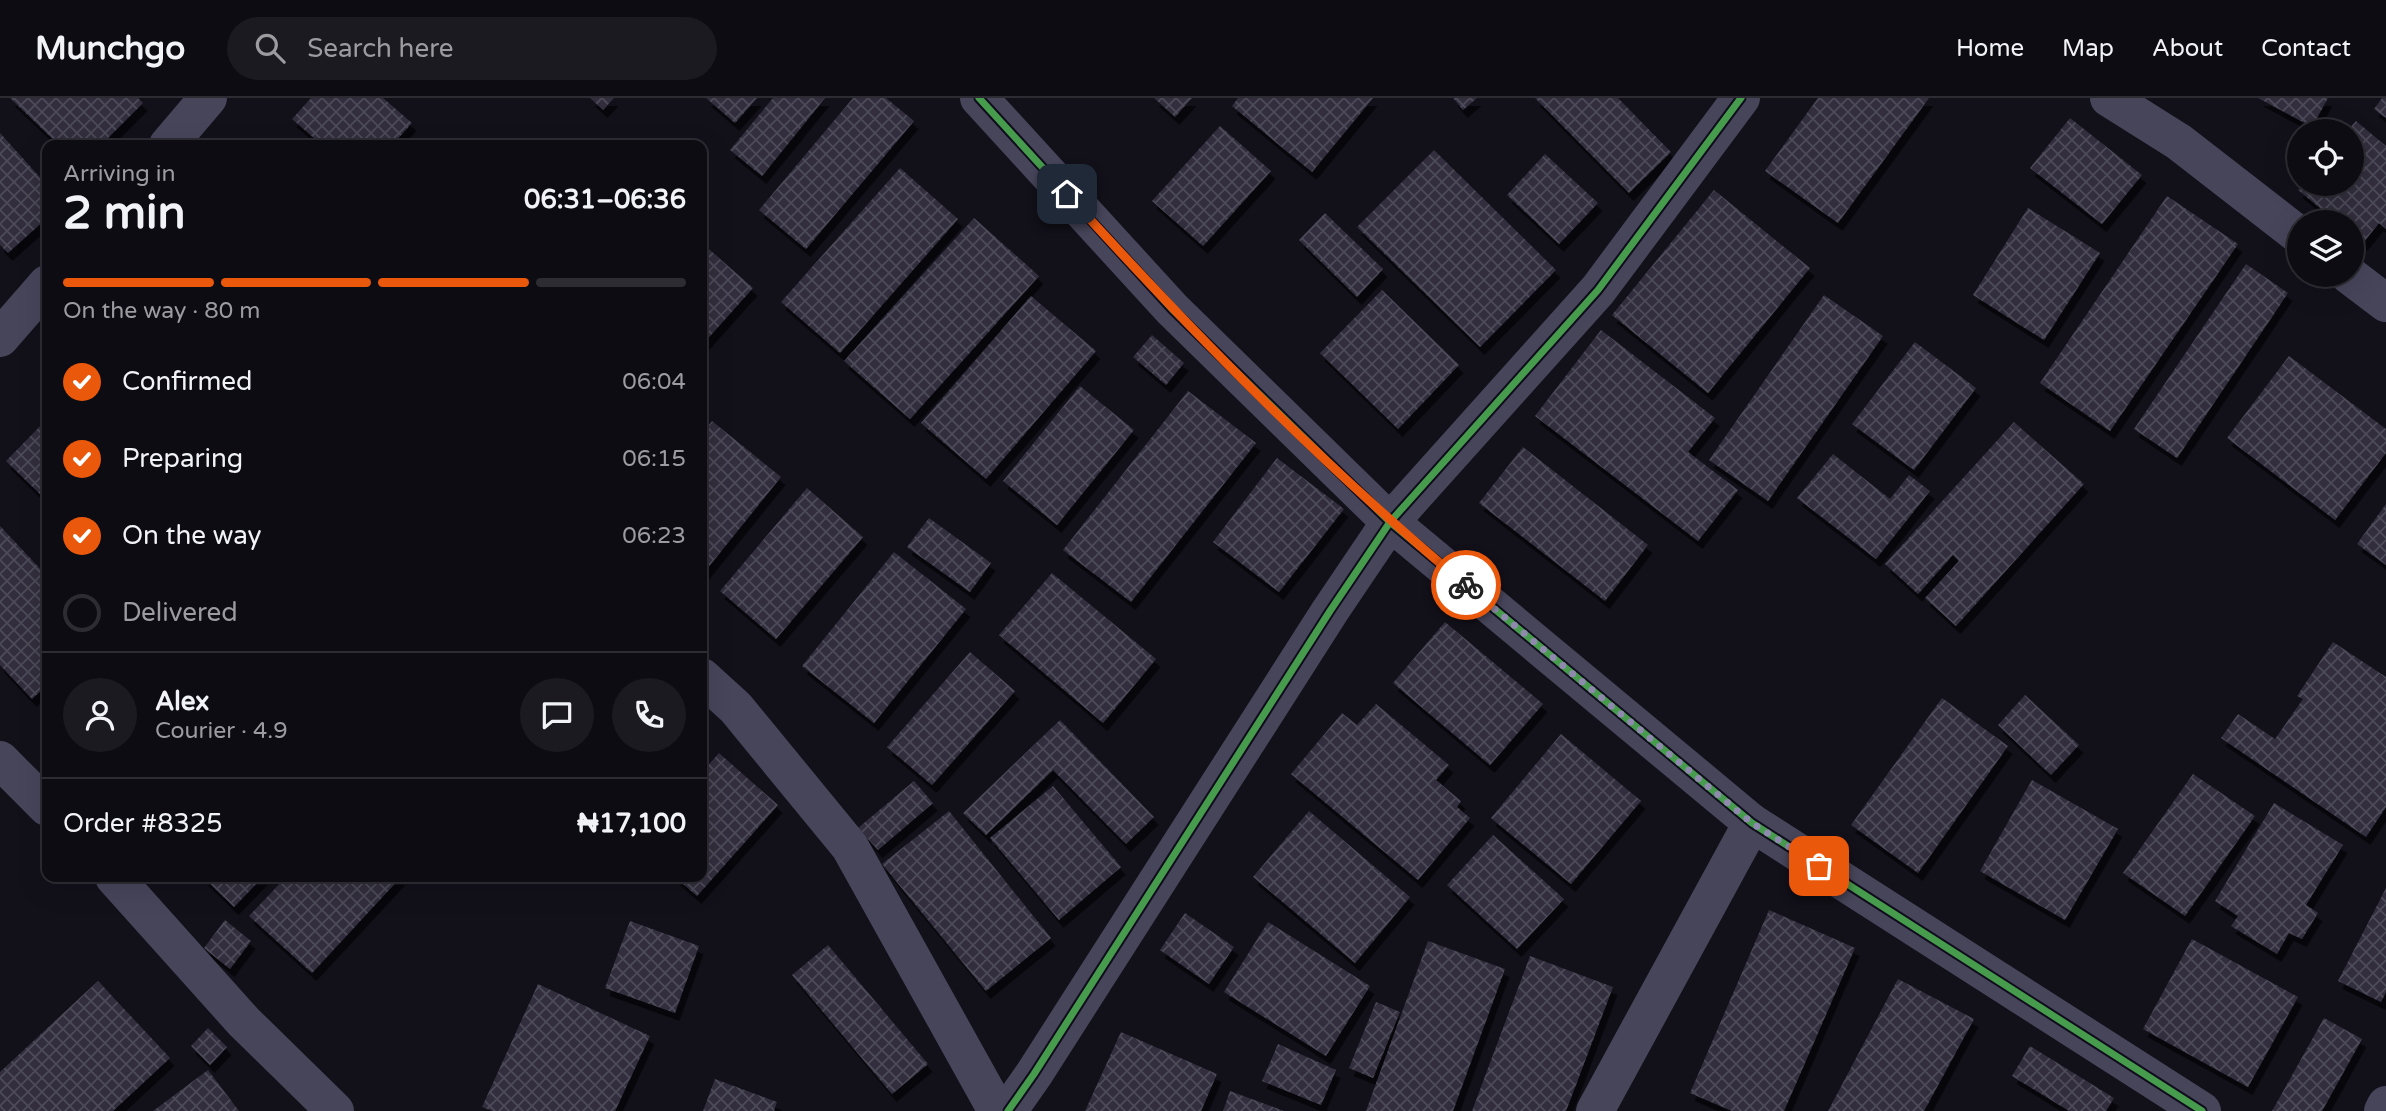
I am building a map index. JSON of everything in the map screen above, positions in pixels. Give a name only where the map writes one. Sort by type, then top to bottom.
[{"type":"street","points":[[172,140],[208,98]]},
{"type":"street","points":[[979,98],[1172,309],[1390,522],[1752,823],[2202,1111]]},
{"type":"street","points":[[1008,1111],[1390,522],[1598,290],[1741,98]]},
{"type":"street","points":[[2109,98],[2179,142],[2287,226]]},
{"type":"street","points":[[2364,286],[2386,303]]},
{"type":"street","points":[[0,338],[42,290]]},
{"type":"street","points":[[707,682],[736,708],[849,847],[996,1111]]},
{"type":"street","points":[[0,760],[42,802]]},
{"type":"street","points":[[1595,1111],[1752,823]]},
{"type":"street","points":[[118,882],[244,1022],[335,1111]]},
{"type":"street","points":[[2383,1111],[2386,1105]]},
{"type":"building","points":[[10,98],[138,98],[143,103],[106,140],[54,140]]},
{"type":"building","points":[[311,98],[383,98],[412,123],[397,140],[316,140],[292,119]]},
{"type":"building","points":[[590,98],[614,98],[603,110]]},
{"type":"building","points":[[706,98],[757,98],[735,123]]},
{"type":"building","points":[[773,98],[825,98],[762,176],[730,150]]},
{"type":"building","points":[[853,98],[886,98],[914,121],[806,249],[759,210]]},
{"type":"building","points":[[1154,98],[1192,98],[1175,117]]},
{"type":"building","points":[[1238,98],[1373,98],[1312,172],[1232,106]]},
{"type":"building","points":[[1453,98],[1477,98],[1463,110]]},
{"type":"building","points":[[1535,98],[1618,98],[1671,152],[1629,193]]},
{"type":"building","points":[[1818,98],[1929,98],[1838,223],[1765,171]]},
{"type":"building","points":[[2258,98],[2328,98],[2316,119],[2297,119]]},
{"type":"building","points":[[2382,98],[2386,98],[2386,118],[2374,109]]},
{"type":"building","points":[[2070,118],[2142,175],[2102,224],[2030,168]]},
{"type":"building","points":[[1220,126],[1271,171],[1203,246],[1152,201]]},
{"type":"building","points":[[2364,128],[2386,146],[2386,229],[2379,223],[2364,242],[2364,210],[2322,210],[2305,196],[2364,196]]},
{"type":"building","points":[[0,133],[42,179],[42,222],[8,253],[0,245]]},
{"type":"building","points":[[1434,150],[1556,270],[1480,347],[1357,227]]},
{"type":"building","points":[[1545,154],[1598,203],[1559,244],[1507,195]]},
{"type":"building","points":[[900,168],[958,219],[840,353],[781,302]]},
{"type":"building","points":[[1714,190],[1810,268],[1708,393],[1612,315]]},
{"type":"building","points":[[2167,196],[2238,244],[2110,431],[2040,383]]},
{"type":"building","points":[[2028,208],[2100,253],[2044,340],[1973,295]]},
{"type":"building","points":[[1325,213],[1383,269],[1357,297],[1299,240]]},
{"type":"building","points":[[974,218],[1039,276],[910,419],[844,361]]},
{"type":"building","points":[[707,247],[753,288],[707,339]]},
{"type":"building","points":[[2246,264],[2288,293],[2177,458],[2134,429]]},
{"type":"building","points":[[1382,290],[1459,365],[1398,429],[1320,353]]},
{"type":"building","points":[[1824,295],[1883,336],[1768,501],[1709,460]]},
{"type":"building","points":[[1031,296],[1096,351],[986,479],[921,423]]},
{"type":"building","points":[[1601,330],[1715,418],[1688,452],[1738,490],[1698,541],[1535,416]]},
{"type":"building","points":[[1152,335],[1184,363],[1166,385],[1133,357]]},
{"type":"building","points":[[1915,342],[1976,388],[1914,470],[1852,424]]},
{"type":"building","points":[[2289,356],[2386,429],[2386,453],[2335,520],[2227,438]]},
{"type":"building","points":[[1080,386],[1134,430],[1057,525],[1003,481]]},
{"type":"building","points":[[1188,391],[1256,443],[1131,602],[1063,550]]},
{"type":"building","points":[[712,421],[781,477],[707,569],[707,428]]},
{"type":"building","points":[[2014,422],[2084,484],[1956,626],[1925,598],[1959,561],[1953,555],[1918,594],[1885,564]]},
{"type":"building","points":[[42,424],[42,496],[6,461]]},
{"type":"building","points":[[1523,447],[1648,545],[1605,601],[1479,503]]},
{"type":"building","points":[[1833,454],[1890,499],[1909,475],[1930,491],[1876,559],[1797,498]]},
{"type":"building","points":[[1277,458],[1344,509],[1279,592],[1213,542]]},
{"type":"building","points":[[807,488],[863,537],[776,639],[720,591]]},
{"type":"building","points":[[2386,504],[2386,565],[2357,544]]},
{"type":"building","points":[[929,518],[991,563],[970,592],[907,547]]},
{"type":"building","points":[[0,526],[42,571],[42,690],[32,699],[0,665]]},
{"type":"building","points":[[894,552],[966,609],[874,723],[802,666]]},
{"type":"building","points":[[1052,573],[1156,659],[1103,723],[999,635]]},
{"type":"building","points":[[1445,622],[1543,704],[1490,765],[1393,683]]},
{"type":"building","points":[[2333,642],[2386,677],[2386,807],[2366,837],[2221,738],[2238,714],[2275,739],[2303,699],[2297,696]]},
{"type":"building","points":[[970,652],[1015,691],[932,785],[887,747]]},
{"type":"building","points":[[2025,695],[2079,745],[2051,775],[1998,725]]},
{"type":"building","points":[[1942,698],[2008,746],[1918,873],[1851,825]]},
{"type":"building","points":[[1376,704],[1449,765],[1436,780],[1461,801],[1457,807],[1470,818],[1418,880],[1291,774],[1342,713],[1357,725]]},
{"type":"building","points":[[1060,720],[1154,817],[1126,844],[1053,770],[986,835],[963,813]]},
{"type":"building","points":[[1561,734],[1641,801],[1571,884],[1491,818]]},
{"type":"building","points":[[719,753],[778,805],[697,896],[681,882],[707,882],[707,766]]},
{"type":"building","points":[[2193,774],[2255,816],[2185,916],[2123,873]]},
{"type":"building","points":[[2032,780],[2118,829],[2065,920],[1980,871]]},
{"type":"building","points":[[914,781],[933,803],[878,850],[858,828]]},
{"type":"building","points":[[1053,786],[1121,867],[1059,920],[990,838]]},
{"type":"building","points":[[2274,803],[2343,845],[2306,905],[2318,913],[2302,939],[2289,933],[2277,954],[2231,926],[2238,916],[2215,901]]},
{"type":"building","points":[[949,811],[1051,938],[986,991],[882,864]]},
{"type":"building","points":[[1309,811],[1410,897],[1355,963],[1253,877]]},
{"type":"building","points":[[1493,835],[1564,899],[1517,949],[1447,885]]},
{"type":"building","points":[[208,882],[258,882],[234,907]]},
{"type":"building","points":[[281,882],[396,882],[312,973],[249,916]]},
{"type":"building","points":[[2386,888],[2386,992],[2381,1002],[2338,981]]},
{"type":"building","points":[[1769,910],[1855,948],[1784,1111],[1732,1111],[1690,1093]]},
{"type":"building","points":[[1185,913],[1234,947],[1209,984],[1160,950]]},
{"type":"building","points":[[225,920],[251,941],[230,969],[204,948]]},
{"type":"building","points":[[630,921],[699,946],[675,1013],[605,988]]},
{"type":"building","points":[[1268,922],[1370,986],[1326,1056],[1224,992]]},
{"type":"building","points":[[2192,939],[2298,997],[2248,1087],[2143,1029]]},
{"type":"building","points":[[1428,941],[1505,969],[1453,1111],[1366,1111]]},
{"type":"building","points":[[828,945],[928,1064],[892,1094],[792,975]]},
{"type":"building","points":[[1530,956],[1613,987],[1566,1111],[1472,1111]]},
{"type":"building","points":[[1898,979],[1974,1019],[1924,1111],[1828,1111]]},
{"type":"building","points":[[98,981],[170,1058],[113,1111],[0,1111],[0,1072]]},
{"type":"building","points":[[538,984],[650,1036],[615,1111],[492,1111],[482,1107]]},
{"type":"building","points":[[1376,1002],[1400,1012],[1373,1078],[1349,1068]]},
{"type":"building","points":[[2324,1018],[2362,1039],[2322,1111],[2272,1111]]},
{"type":"building","points":[[208,1028],[227,1047],[210,1065],[191,1046]]},
{"type":"building","points":[[1121,1032],[1217,1074],[1201,1111],[1085,1111]]},
{"type":"building","points":[[1278,1044],[1336,1070],[1321,1105],[1262,1081]]},
{"type":"building","points":[[2030,1046],[2114,1098],[2106,1111],[2069,1111],[2012,1076]]},
{"type":"building","points":[[208,1070],[239,1111],[153,1111]]},
{"type":"building","points":[[715,1079],[777,1102],[774,1111],[703,1111]]},
{"type":"building","points":[[1230,1091],[1284,1111],[1223,1111]]},
{"type":"cycle path","points":[[979,98],[1172,309],[1390,522],[1752,823],[2202,1111]]},
{"type":"cycle path","points":[[1008,1111],[1390,522],[1598,290],[1741,98]]},
{"type":"way so far","points":[[1466,585],[1752,823],[1819,866]]},
{"type":"route","points":[[1067,194],[1172,309],[1390,522],[1466,585]]}]
